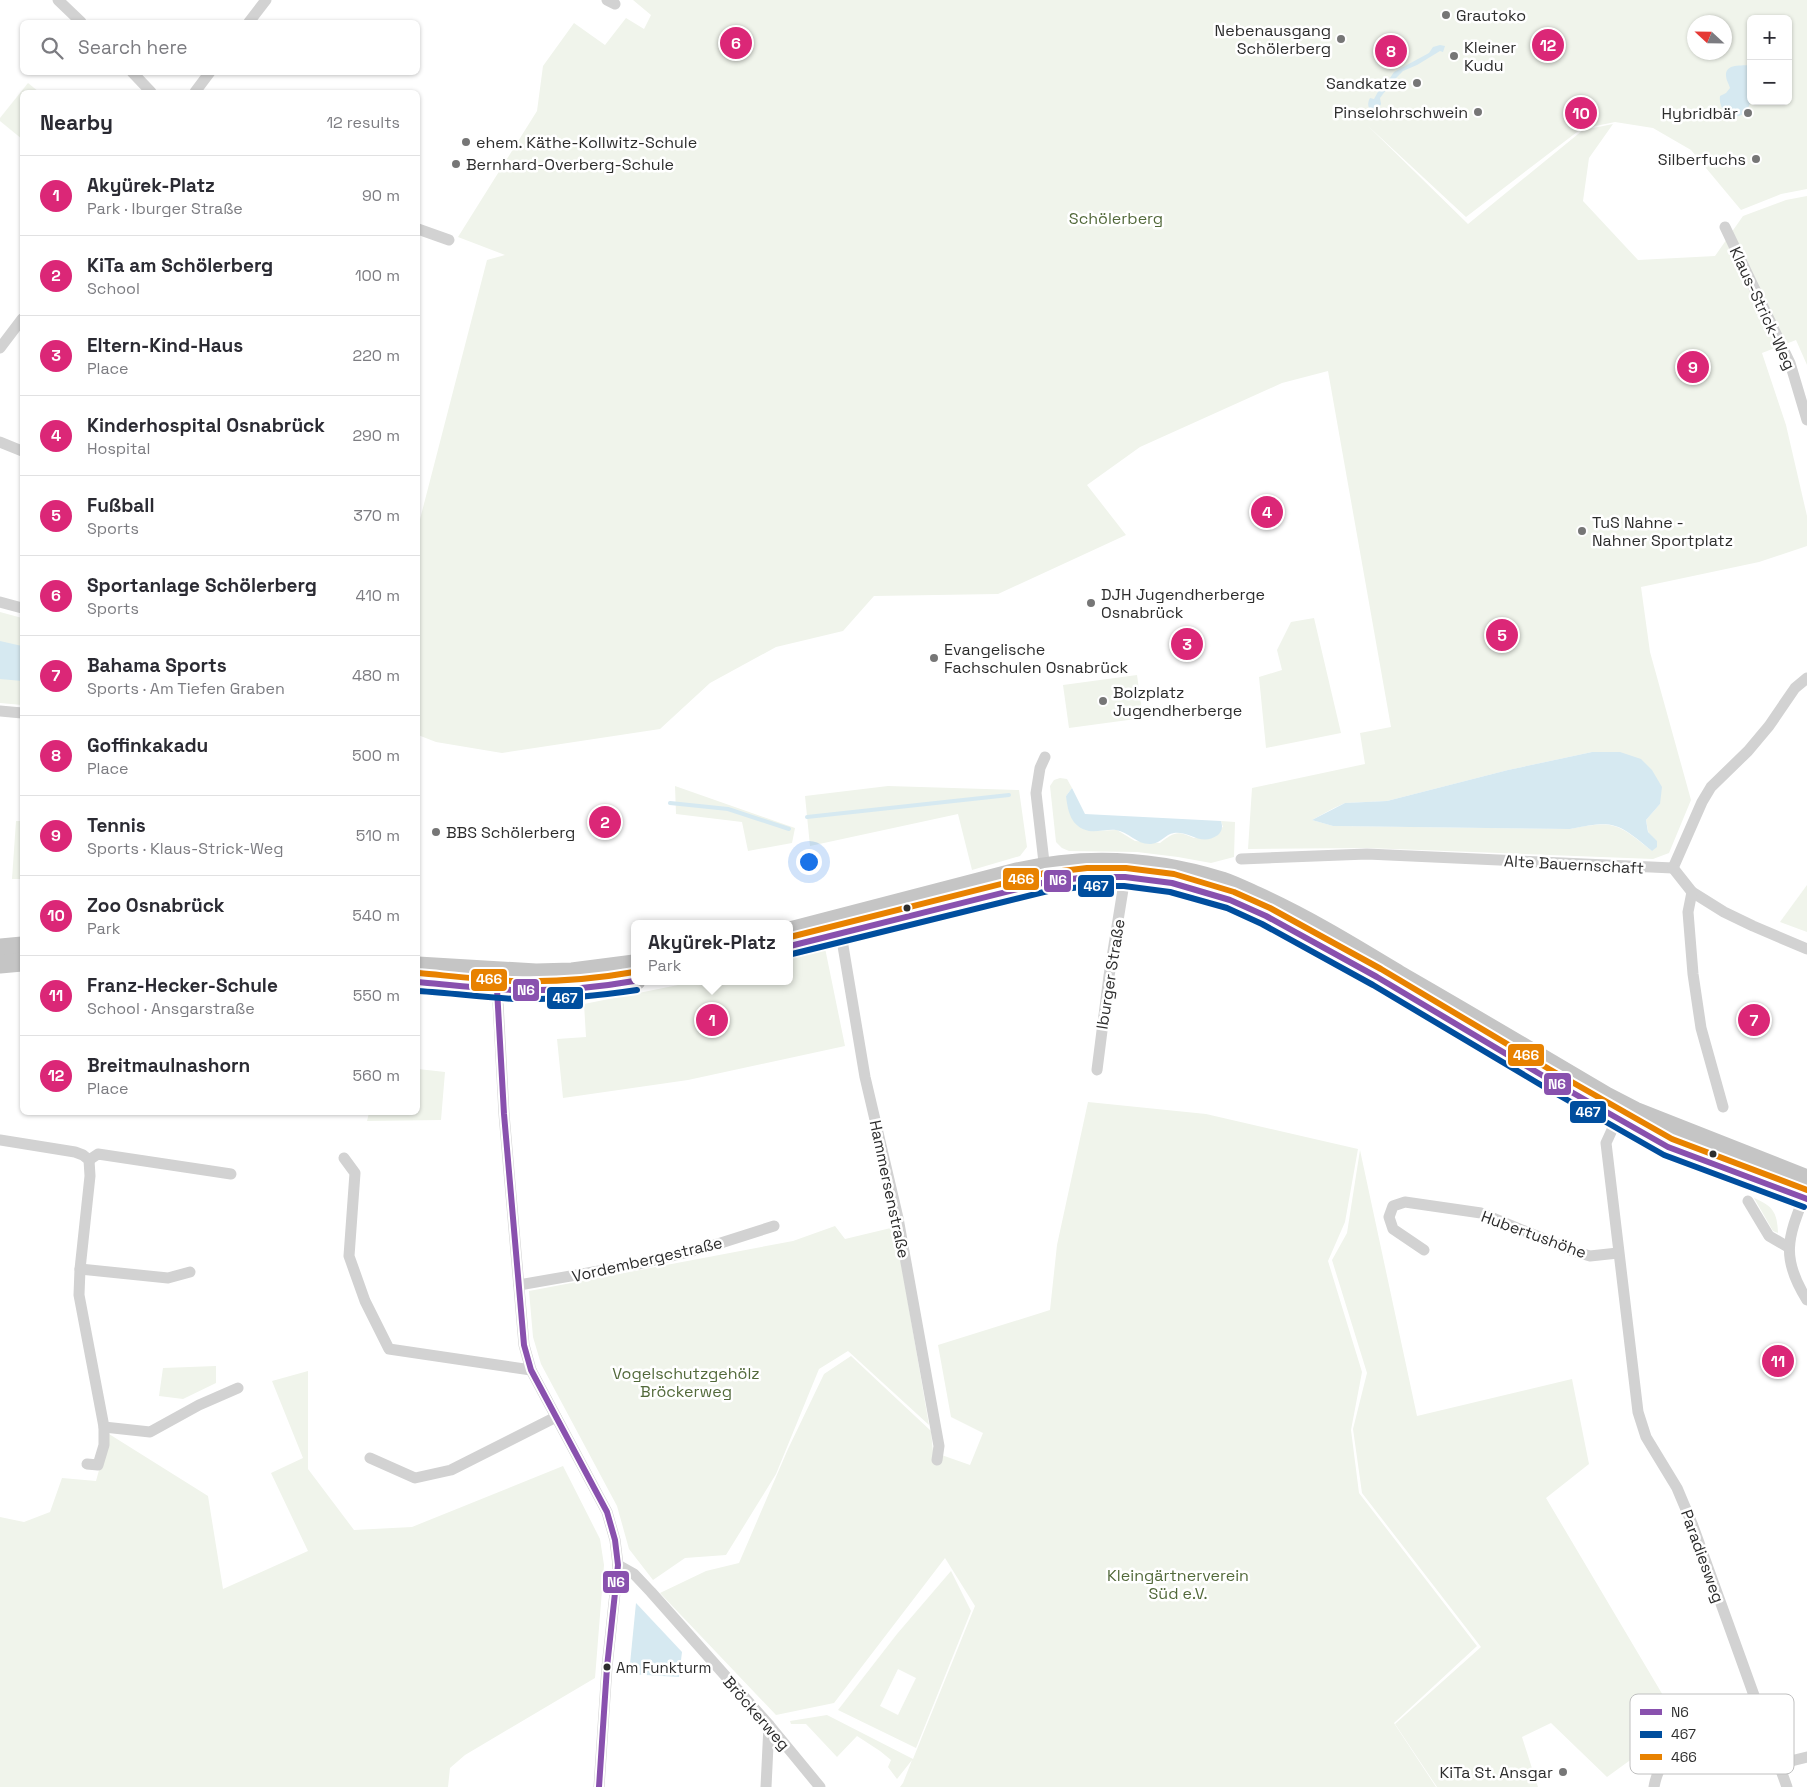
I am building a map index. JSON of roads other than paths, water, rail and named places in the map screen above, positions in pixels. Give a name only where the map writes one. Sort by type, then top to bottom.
[{"type":"main road","points":[[793,945],[840,926],[1090,862],[1128,862],[1175,869],[1224,882],[1274,904],[1325,930],[1613,1100],[1635,1111],[1807,1179]]},
{"type":"main road","points":[[1046,874],[1125,877],[1172,883],[1210,893],[1266,916],[1377,977],[1617,1119],[1668,1147],[1806,1195]]},
{"type":"main road","points":[[793,931],[840,926]]},
{"type":"main road","points":[[0,948],[20,946]]},
{"type":"main road","points":[[0,964],[20,962]]},
{"type":"main road","points":[[420,982],[497,980],[536,973],[572,972],[631,964]]},
{"type":"main road","points":[[420,966],[562,989],[631,982]]},
{"type":"street","points":[[58,0],[79,20]]},
{"type":"street","points":[[250,20],[266,0]]},
{"type":"street","points":[[135,75],[149,90]]},
{"type":"street","points":[[196,90],[208,75]]},
{"type":"street","name":"Klaus-Strick-Weg","points":[[1725,227],[1790,363],[1807,420]]},
{"type":"street","points":[[420,230],[449,240]]},
{"type":"street","points":[[0,348],[20,322]]},
{"type":"street","points":[[0,442],[20,450]]},
{"type":"street","points":[[0,602],[20,607]]},
{"type":"street","points":[[1807,678],[1796,688],[1769,726],[1748,750],[1711,787],[1702,802],[1673,868],[1692,892],[1724,912],[1807,949]]},
{"type":"street","points":[[0,711],[20,713]]},
{"type":"street","points":[[1045,757],[1040,768],[1036,793],[1046,874]]},
{"type":"street","name":"Alte Bauernschaft","points":[[1241,859],[1367,854],[1673,868]]},
{"type":"street","name":"Iburger Straße","points":[[1096,1070],[1125,877]]},
{"type":"street","points":[[1692,892],[1688,912],[1700,1028],[1723,1107]]},
{"type":"street","name":"Hammersenstraße","points":[[840,926],[865,1077],[898,1218],[939,1446],[937,1460]]},
{"type":"street","points":[[497,980],[504,1114],[524,1345],[531,1370],[607,1512],[615,1540],[618,1565],[599,1787]]},
{"type":"street","name":"Paradiesweg","points":[[1617,1119],[1606,1143],[1638,1412],[1646,1437],[1677,1488],[1693,1526],[1753,1694]]},
{"type":"street","points":[[0,1140],[74,1152],[83,1155],[89,1160],[90,1176],[79,1295],[104,1427],[104,1445],[98,1465],[87,1464]]},
{"type":"street","points":[[89,1160],[98,1154],[231,1174]]},
{"type":"street","points":[[344,1158],[355,1173],[349,1256],[365,1301],[389,1349],[531,1370]]},
{"type":"street","points":[[1806,1195],[1792,1230],[1788,1247],[1790,1267],[1807,1300]]},
{"type":"street","points":[[1748,1201],[1768,1236],[1788,1247]]},
{"type":"street","name":"Hubertushöhe","points":[[1424,1250],[1393,1228],[1389,1217],[1393,1206],[1405,1202],[1481,1213],[1573,1252],[1590,1256],[1618,1253]]},
{"type":"street","name":"Vordembergestraße","points":[[518,1285],[639,1264],[705,1248],[774,1226]]},
{"type":"street","points":[[80,1269],[168,1278],[190,1272]]},
{"type":"street","points":[[104,1427],[150,1432],[199,1405],[238,1388]]},
{"type":"street","points":[[370,1458],[415,1478],[452,1470],[556,1417]]},
{"type":"street","name":"Bröckerweg","points":[[618,1565],[634,1574],[651,1592],[769,1725],[820,1787]]},
{"type":"street","points":[[766,1787],[769,1725]]},
{"type":"street","points":[[1794,1761],[1807,1758]]},
{"type":"street","points":[[1654,1787],[1657,1774]]},
{"type":"street","name":"Paradiesweg","points":[[1783,1774],[1787,1787]]},
{"type":"waterway","points":[[807,817],[1009,795]]},
{"type":"waterway","points":[[670,803],[728,809],[789,829]]},
{"type":"place","name":"Grautoko","points":[[1446,15]]},
{"type":"place","name":"Nebenausgang Schölerberg","points":[[1341,39]]},
{"type":"place","name":"Sportanlage Schölerberg","points":[[736,43]]},
{"type":"place","name":"Breitmaulnashorn","points":[[1548,45]]},
{"type":"place","name":"Goffinkakadu","points":[[1391,51]]},
{"type":"place","name":"Kleiner Kudu","points":[[1454,56]]},
{"type":"place","name":"Sandkatze","points":[[1417,83]]},
{"type":"place","name":"Pinselohrschwein","points":[[1478,112]]},
{"type":"place","name":"Zoo Osnabrück","points":[[1581,113]]},
{"type":"place","name":"Hybridbär","points":[[1748,113]]},
{"type":"place","name":"ehem. Käthe-Kollwitz-Schule","points":[[466,142]]},
{"type":"place","name":"Silberfuchs","points":[[1756,159]]},
{"type":"place","name":"Bernhard-Overberg-Schule","points":[[456,164]]},
{"type":"place","name":"Tennis","points":[[1693,367]]},
{"type":"place","name":"Kinderhospital Osnabrück","points":[[1267,512]]},
{"type":"place","name":"TuS Nahne - Nahner Sportplatz","points":[[1582,531]]},
{"type":"place","name":"DJH Jugendherberge Osnabrück","points":[[1091,603]]},
{"type":"place","name":"Fußball","points":[[1502,635]]},
{"type":"place","name":"Eltern-Kind-Haus","points":[[1187,644]]},
{"type":"place","name":"Evangelische Fachschulen Osnabrück","points":[[934,658]]},
{"type":"place","name":"Bolzplatz Jugendherberge","points":[[1103,701]]},
{"type":"place","name":"KiTa am Schölerberg","points":[[605,822]]},
{"type":"place","name":"BBS Schölerberg","points":[[436,832]]},
{"type":"place","name":"Akyürek-Platz","points":[[712,1020]]},
{"type":"place","name":"Bahama Sports","points":[[1754,1020]]},
{"type":"place","name":"Franz-Hecker-Schule","points":[[1778,1361]]},
{"type":"place","name":"Am Funkturm","points":[[607,1667]]},
{"type":"place","name":"KiTa St. Ansgar","points":[[1563,1772]]},
{"type":"park label","name":"Schölerberg","points":[[1116,218]]},
{"type":"park label","name":"Vogelschutzgehölz Bröckerweg","points":[[686,1382]]},
{"type":"park label","name":"Kleingärtnerverein Süd e.V.","points":[[1178,1584]]}]
